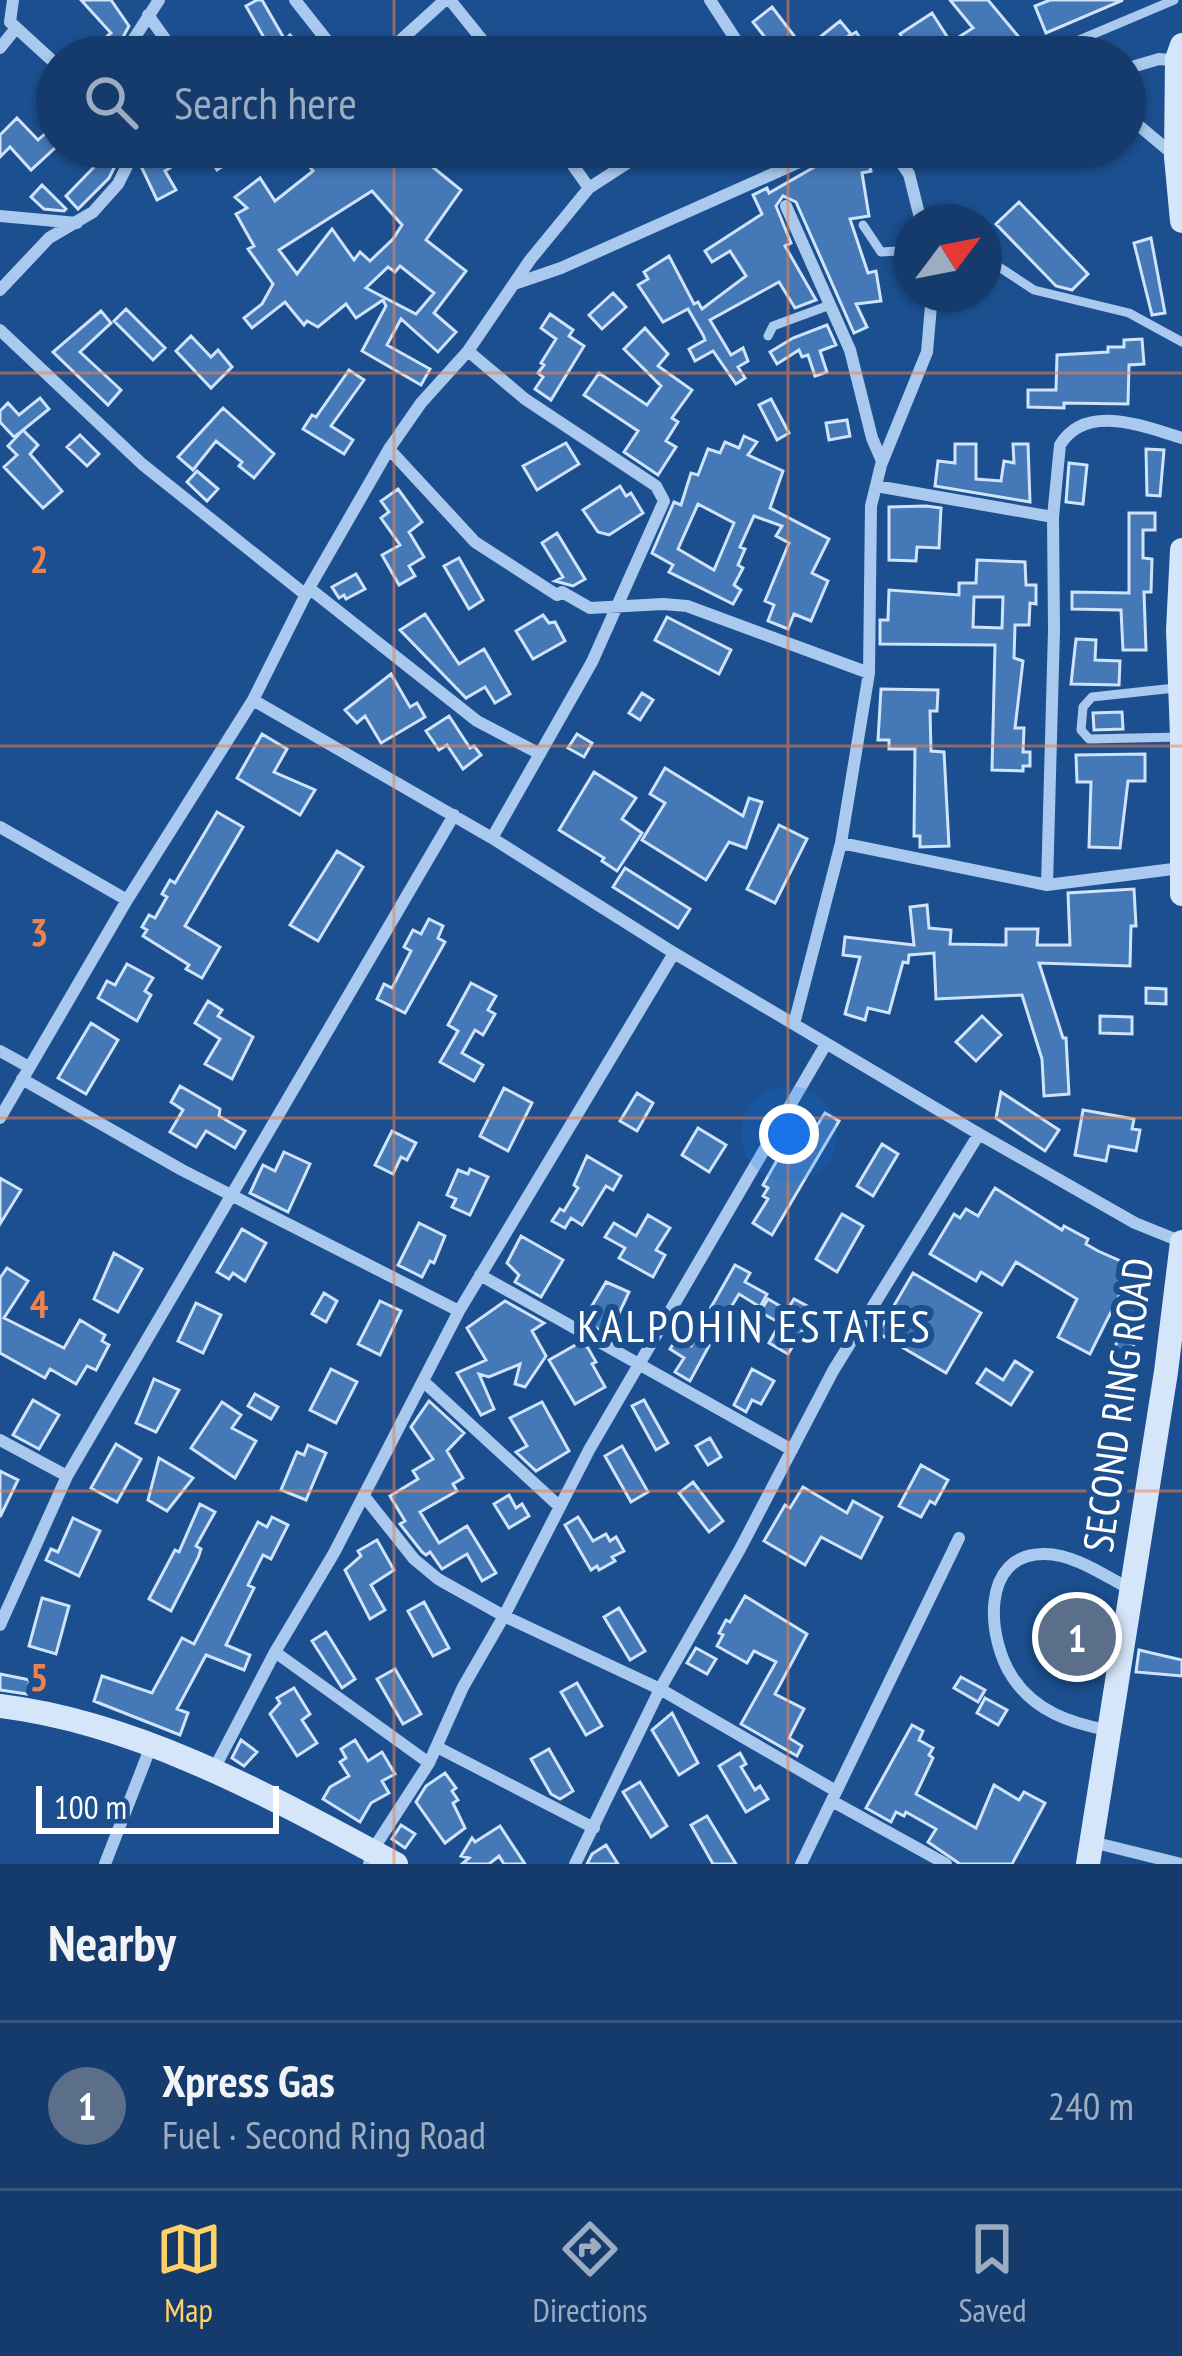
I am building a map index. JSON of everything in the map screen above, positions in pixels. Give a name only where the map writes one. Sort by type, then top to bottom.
[{"type":"street","points":[[0,48],[13,0]]},
{"type":"street","points":[[138,36],[159,0]]},
{"type":"street","points":[[295,0],[323,36]]},
{"type":"street","points":[[406,36],[447,0],[478,36]]},
{"type":"street","points":[[710,0],[733,36]]},
{"type":"street","points":[[148,15],[163,36]]},
{"type":"street","points":[[8,21],[36,46]]},
{"type":"street","points":[[1146,62],[1180,55],[1182,221]]},
{"type":"street","points":[[1146,131],[1179,158]]},
{"type":"street","points":[[0,290],[49,238],[93,212],[126,168]]},
{"type":"street","points":[[575,168],[589,188]]},
{"type":"street","points":[[0,1118],[127,900],[253,700],[388,449],[589,188],[620,168]]},
{"type":"street","points":[[516,284],[786,168]]},
{"type":"street","points":[[905,168],[916,204]]},
{"type":"street","points":[[786,206],[850,350],[882,461]]},
{"type":"street","points":[[0,216],[76,223]]},
{"type":"street","points":[[794,1024],[841,843],[869,673],[869,544],[876,486],[927,352],[930,312]]},
{"type":"street","points":[[0,330],[142,464],[477,721],[540,754]]},
{"type":"street","points":[[468,351],[525,399],[662,493],[664,501],[620,605],[492,838]]},
{"type":"street","points":[[1047,885],[1053,517],[1060,445],[1082,425],[1127,422],[1182,438]]},
{"type":"street","points":[[388,449],[452,522],[557,596],[562,592],[590,608],[687,606],[869,673]]},
{"type":"street","points":[[876,486],[1053,517]]},
{"type":"street","points":[[1182,550],[1182,894]]},
{"type":"street","points":[[253,700],[454,815],[674,953],[980,1134],[1135,1223],[1182,1242]]},
{"type":"street","points":[[0,1625],[67,1476],[454,815]]},
{"type":"street","points":[[0,827],[127,900]]},
{"type":"street","points":[[841,843],[1047,885],[1181,868]]},
{"type":"street","points":[[212,1772],[364,1496],[459,1311],[674,953]]},
{"type":"street","points":[[370,1857],[429,1763],[463,1688],[639,1362],[826,1044]]},
{"type":"street","points":[[0,1051],[25,1073],[233,1196],[459,1311]]},
{"type":"street","points":[[575,1864],[660,1689],[833,1371],[980,1134]]},
{"type":"street","name":"SECOND RING ROAD","points":[[1089,1853],[1166,1372],[1182,1242]]},
{"type":"street","points":[[480,1275],[792,1450]]},
{"type":"street","points":[[424,1382],[560,1507]]},
{"type":"street","points":[[0,1440],[67,1476]]},
{"type":"street","points":[[364,1496],[422,1568],[504,1616],[660,1689],[946,1864]]},
{"type":"street","points":[[801,1864],[959,1538]]},
{"type":"street","points":[[1107,1730],[1050,1713],[1014,1680],[996,1636],[994,1593],[1014,1564],[1042,1553],[1061,1556],[1130,1589]]},
{"type":"street","points":[[275,1652],[429,1763]]},
{"type":"street","points":[[0,1706],[54,1714],[151,1746],[212,1772],[370,1857],[397,1864]]},
{"type":"street","points":[[105,1864],[151,1746]]},
{"type":"street","points":[[437,1747],[594,1828]]},
{"type":"street","points":[[1089,1853],[1181,1864]]},
{"type":"lane","points":[[1089,36],[1174,0]]},
{"type":"lane","points":[[863,225],[881,252],[894,251]]},
{"type":"lane","points":[[1002,269],[1034,290],[1129,313],[1182,342]]},
{"type":"lane","points":[[768,336],[773,326],[830,304]]},
{"type":"lane","points":[[1180,687],[1092,697],[1081,716],[1081,730],[1089,740],[1182,737]]},
{"type":"building","points":[[81,0],[111,0],[129,26],[124,36],[108,36],[111,33]]},
{"type":"building","points":[[262,0],[283,36],[263,36],[246,6]]},
{"type":"building","points":[[950,0],[988,0],[1018,36],[960,36],[973,28]]},
{"type":"building","points":[[1050,0],[1123,0],[1046,33],[1035,6]]},
{"type":"building","points":[[772,7],[794,36],[764,36],[753,22]]},
{"type":"building","points":[[932,13],[947,36],[901,36]]},
{"type":"building","points":[[840,21],[851,34],[849,36],[821,36]]},
{"type":"building","points":[[17,118],[36,138],[36,165],[31,170],[10,147],[0,157],[0,135]]},
{"type":"building","points":[[93,168],[114,168],[78,209],[66,196]]},
{"type":"building","points":[[142,168],[170,168],[165,171],[176,190],[157,200]]},
{"type":"building","points":[[311,168],[434,168],[461,190],[426,240],[466,271],[434,313],[456,332],[438,352],[401,319],[387,345],[430,369],[421,385],[362,351],[386,306],[383,300],[356,318],[346,304],[318,327],[307,321],[304,325],[285,302],[252,328],[244,318],[262,304],[273,284],[248,249],[254,246],[236,214],[247,208],[235,197],[260,178],[275,201],[313,171]],"holes":[[[372,191],[402,225],[370,261],[360,252],[354,260],[332,229],[297,274],[279,250]],[[400,266],[434,293],[416,314],[366,288],[388,267],[395,272]]]},
{"type":"building","points":[[813,168],[870,168],[862,173],[869,216],[850,219],[868,273],[876,271],[881,301],[856,304],[867,327],[854,333],[796,202],[783,196],[776,206],[791,243],[785,246],[816,300],[795,308],[779,282],[710,320],[731,355],[743,348],[748,361],[738,367],[745,378],[736,384],[713,351],[695,361],[689,349],[705,340],[688,309],[663,322],[638,285],[648,279],[644,272],[669,256],[694,304],[698,302],[702,309],[746,276],[730,251],[712,262],[705,251],[762,214],[753,195],[767,188],[769,193]]},
{"type":"building","points":[[42,185],[64,211],[44,209],[31,197]]},
{"type":"building","points":[[1019,202],[1088,274],[1072,290],[1056,286],[1002,230],[1002,218]]},
{"type":"building","points":[[1151,238],[1165,313],[1152,315],[1134,243]]},
{"type":"building","points":[[613,293],[626,307],[602,329],[589,315]]},
{"type":"building","points":[[126,309],[165,348],[153,360],[114,321]]},
{"type":"building","points":[[101,311],[111,323],[80,352],[121,390],[108,405],[53,352]]},
{"type":"building","points":[[550,314],[573,330],[569,336],[584,346],[551,400],[535,389],[543,377],[538,373],[541,363],[556,339],[541,328]]},
{"type":"building","points":[[827,325],[836,345],[820,351],[827,372],[815,376],[808,355],[802,357],[799,350],[777,364],[770,352]]},
{"type":"building","points":[[645,328],[668,354],[658,366],[692,390],[672,418],[678,422],[666,441],[676,447],[658,475],[624,452],[638,431],[584,395],[599,373],[647,405],[661,386],[624,349]]},
{"type":"building","points":[[191,336],[211,357],[218,350],[232,367],[211,388],[176,351]]},
{"type":"building","points":[[1142,339],[1144,364],[1129,365],[1128,404],[1028,407],[1028,390],[1056,390],[1057,355],[1108,352],[1108,347],[1124,347],[1124,340]]},
{"type":"building","points":[[349,370],[364,380],[331,426],[353,440],[344,454],[303,429]]},
{"type":"building","points":[[40,398],[49,409],[23,430],[38,445],[30,454],[62,491],[43,508],[4,467],[17,455],[8,446],[22,431],[14,437],[0,422],[0,411],[8,403],[19,415]]},
{"type":"building","points":[[771,399],[789,433],[777,440],[759,405]]},
{"type":"building","points":[[223,408],[274,454],[254,478],[216,441],[193,470],[178,457]]},
{"type":"building","points":[[847,420],[850,436],[829,440],[826,423]]},
{"type":"building","points":[[80,435],[99,454],[87,466],[67,447]]},
{"type":"building","points":[[744,436],[757,442],[748,455],[783,471],[770,508],[829,539],[812,573],[828,581],[811,621],[794,614],[788,629],[768,621],[774,605],[765,601],[789,543],[776,536],[782,526],[754,516],[740,547],[745,549],[738,565],[743,568],[734,585],[741,590],[733,604],[669,572],[673,565],[652,553],[674,502],[681,505],[691,473],[698,475],[708,449],[720,453],[725,442],[739,448]],"holes":[[[698,504],[734,523],[714,570],[678,549]]]},
{"type":"building","points":[[566,443],[579,464],[537,490],[523,466]]},
{"type":"building","points":[[955,444],[976,444],[976,479],[1001,481],[1004,461],[1014,463],[1013,444],[1028,444],[1030,502],[935,486],[938,461],[955,463]]},
{"type":"building","points":[[1146,449],[1164,450],[1160,496],[1147,495]]},
{"type":"building","points":[[1069,463],[1087,465],[1083,504],[1066,502]]},
{"type":"building","points":[[197,471],[218,489],[207,501],[187,482]]},
{"type":"building","points":[[620,486],[626,496],[631,493],[643,513],[609,535],[598,532],[583,510]]},
{"type":"building","points":[[398,489],[422,522],[409,532],[424,557],[409,566],[415,576],[399,585],[382,555],[400,545],[381,518],[389,512],[381,501]]},
{"type":"building","points":[[889,507],[941,508],[939,548],[917,547],[916,561],[889,560]]},
{"type":"building","points":[[1129,513],[1155,513],[1155,530],[1143,530],[1143,558],[1152,559],[1151,592],[1144,592],[1146,650],[1123,650],[1121,610],[1072,609],[1072,592],[1129,593]]},
{"type":"building","points":[[557,533],[585,579],[573,586],[555,581],[563,577],[542,543]]},
{"type":"building","points":[[459,558],[483,600],[469,609],[444,566]]},
{"type":"building","points":[[977,560],[1025,562],[1026,585],[1036,585],[1029,625],[1015,625],[1014,658],[1023,661],[1015,728],[1024,728],[1023,752],[1030,752],[1030,766],[1023,766],[1023,771],[992,770],[995,645],[880,644],[880,620],[888,620],[889,590],[959,595],[959,583],[976,583]],"holes":[[[974,597],[1003,597],[1002,628],[973,627]]]},
{"type":"building","points":[[356,574],[365,589],[339,598],[332,587]]},
{"type":"building","points":[[425,614],[459,664],[484,649],[510,694],[495,703],[485,687],[466,698],[400,630]]},
{"type":"building","points":[[543,615],[549,623],[555,622],[565,641],[533,659],[516,631]]},
{"type":"building","points":[[667,617],[731,650],[719,674],[655,640]]},
{"type":"building","points":[[1076,639],[1096,640],[1095,660],[1120,661],[1119,685],[1071,684]]},
{"type":"building","points":[[391,674],[410,707],[417,703],[425,717],[381,743],[365,716],[357,723],[345,710]]},
{"type":"building","points":[[881,689],[938,690],[937,711],[930,711],[931,751],[944,752],[949,846],[920,847],[920,836],[914,836],[915,749],[889,749],[889,740],[878,740]]},
{"type":"building","points":[[642,693],[653,700],[640,720],[629,713]]},
{"type":"building","points":[[1122,712],[1123,729],[1094,730],[1093,713]]},
{"type":"building","points":[[449,716],[470,748],[474,746],[481,755],[463,769],[447,745],[439,750],[426,731]]},
{"type":"building","points":[[262,734],[287,749],[274,772],[315,790],[300,815],[237,778]]},
{"type":"building","points":[[577,734],[592,743],[584,757],[568,748]]},
{"type":"building","points":[[1145,754],[1145,781],[1128,781],[1120,848],[1089,847],[1091,782],[1077,782],[1076,755]]},
{"type":"building","points":[[665,768],[743,816],[749,798],[762,802],[746,848],[729,842],[706,880],[642,840],[665,803],[650,794]]},
{"type":"building","points":[[594,772],[636,798],[622,819],[642,833],[617,871],[559,830]]},
{"type":"building","points":[[217,812],[243,827],[185,926],[220,947],[202,978],[143,936],[147,930],[142,927],[149,915],[155,918],[170,880],[175,883]]},
{"type":"building","points":[[779,825],[807,839],[775,903],[747,889]]},
{"type":"building","points":[[337,851],[363,867],[318,941],[290,925]]},
{"type":"building","points":[[625,868],[690,909],[678,928],[613,887]]},
{"type":"building","points":[[1134,889],[1136,926],[1131,926],[1130,966],[1039,963],[1066,1038],[1069,1094],[1044,1096],[1042,1059],[1022,995],[936,999],[934,953],[909,955],[908,963],[903,962],[889,1013],[868,1008],[865,1020],[845,1014],[860,957],[843,955],[845,937],[914,945],[910,907],[927,905],[929,928],[951,930],[950,944],[1006,945],[1006,929],[1038,929],[1037,945],[1070,945],[1068,893]]},
{"type":"building","points":[[429,919],[443,926],[438,938],[445,942],[405,1013],[377,999],[384,984],[392,988],[411,951],[404,947],[413,930],[421,934]]},
{"type":"building","points":[[127,964],[153,978],[145,991],[151,995],[137,1021],[98,998],[107,981],[115,985]]},
{"type":"building","points":[[471,983],[496,996],[488,1010],[495,1014],[483,1035],[475,1030],[462,1053],[483,1065],[474,1081],[440,1062],[458,1031],[448,1025]]},
{"type":"building","points":[[1146,988],[1166,989],[1166,1004],[1146,1003]]},
{"type":"building","points":[[208,1001],[222,1010],[218,1016],[253,1037],[232,1079],[205,1064],[220,1039],[195,1023]]},
{"type":"building","points":[[982,1016],[1001,1035],[976,1061],[956,1042]]},
{"type":"building","points":[[1100,1016],[1132,1017],[1132,1034],[1100,1033]]},
{"type":"building","points":[[91,1023],[118,1040],[86,1094],[58,1078]]},
{"type":"building","points":[[180,1086],[220,1109],[219,1116],[245,1131],[235,1148],[206,1131],[196,1147],[170,1132],[183,1110],[171,1102]]},
{"type":"building","points":[[504,1088],[532,1103],[508,1151],[480,1136]]},
{"type":"building","points":[[1001,1092],[1059,1130],[1045,1151],[996,1118]]},
{"type":"building","points":[[637,1093],[653,1103],[637,1131],[620,1121]]},
{"type":"building","points":[[1083,1110],[1134,1119],[1132,1129],[1140,1130],[1136,1151],[1109,1146],[1106,1161],[1075,1155]]},
{"type":"building","points":[[825,1113],[839,1121],[772,1235],[753,1223],[768,1199],[763,1196],[768,1188],[763,1185],[794,1130],[800,1133],[806,1122],[816,1127]]},
{"type":"building","points":[[698,1128],[726,1145],[709,1172],[682,1155]]},
{"type":"building","points":[[392,1131],[416,1143],[407,1160],[401,1157],[393,1174],[375,1165]]},
{"type":"building","points":[[882,1144],[898,1154],[873,1196],[857,1186]]},
{"type":"building","points":[[284,1152],[310,1164],[288,1212],[250,1193],[263,1165],[275,1171]]},
{"type":"building","points":[[587,1156],[621,1176],[613,1190],[606,1186],[582,1225],[571,1218],[565,1228],[552,1221],[578,1188],[574,1185]]},
{"type":"building","points":[[470,1169],[488,1177],[470,1215],[452,1207],[456,1199],[447,1195],[458,1170],[468,1174]]},
{"type":"building","points":[[0,1178],[21,1190],[0,1224]]},
{"type":"building","points":[[995,1188],[1062,1230],[1064,1226],[1088,1239],[1086,1244],[1098,1251],[1150,1274],[1143,1315],[1127,1342],[1134,1344],[1125,1378],[1108,1373],[1132,1287],[1125,1284],[1090,1354],[1058,1337],[1077,1299],[1016,1262],[1002,1285],[981,1272],[976,1281],[930,1254],[954,1214],[960,1218],[966,1209],[978,1216]]},
{"type":"building","points":[[842,1214],[863,1226],[837,1272],[816,1259]]},
{"type":"building","points":[[648,1215],[670,1228],[656,1250],[665,1255],[653,1277],[619,1258],[625,1248],[605,1237],[614,1223],[636,1236]]},
{"type":"building","points":[[419,1223],[445,1236],[434,1263],[430,1261],[422,1277],[398,1265]]},
{"type":"building","points":[[242,1229],[266,1243],[245,1281],[233,1273],[229,1279],[217,1272]]},
{"type":"building","points":[[521,1236],[563,1260],[541,1297],[515,1282],[519,1275],[507,1263]]},
{"type":"building","points":[[114,1253],[142,1269],[118,1312],[94,1299]]},
{"type":"building","points":[[735,1265],[750,1273],[745,1282],[767,1294],[760,1307],[739,1294],[725,1317],[710,1309]]},
{"type":"building","points":[[7,1268],[28,1281],[4,1318],[64,1348],[80,1320],[105,1335],[102,1341],[109,1345],[96,1370],[87,1366],[76,1384],[50,1369],[45,1378],[0,1353],[0,1278]]},
{"type":"building","points":[[913,1273],[981,1313],[946,1373],[878,1333]]},
{"type":"building","points":[[606,1282],[629,1292],[609,1335],[583,1321]]},
{"type":"building","points":[[324,1293],[337,1301],[326,1322],[312,1314]]},
{"type":"building","points":[[768,1299],[787,1310],[794,1299],[815,1310],[788,1354],[769,1343],[780,1323],[760,1312]]},
{"type":"building","points":[[380,1301],[401,1311],[380,1355],[358,1344]]},
{"type":"building","points":[[505,1301],[544,1323],[532,1331],[546,1356],[525,1387],[515,1384],[520,1364],[489,1377],[479,1374],[494,1409],[481,1415],[457,1373],[486,1360],[467,1328]]},
{"type":"building","points":[[196,1303],[221,1315],[203,1353],[178,1341]]},
{"type":"building","points":[[703,1325],[717,1331],[690,1381],[675,1372],[684,1358],[670,1349],[677,1338],[691,1346]]},
{"type":"building","points":[[579,1343],[588,1348],[605,1387],[575,1404],[549,1360]]},
{"type":"building","points":[[1015,1361],[1032,1372],[1011,1405],[977,1383],[986,1369],[1003,1380]]},
{"type":"building","points":[[331,1369],[357,1382],[336,1423],[310,1410]]},
{"type":"building","points":[[752,1369],[774,1381],[761,1404],[752,1400],[746,1412],[734,1405]]},
{"type":"building","points":[[154,1379],[179,1390],[156,1432],[136,1423]]},
{"type":"building","points":[[255,1394],[278,1407],[271,1419],[248,1406]]},
{"type":"building","points":[[33,1400],[59,1415],[39,1449],[13,1435]]},
{"type":"building","points":[[644,1400],[668,1443],[656,1450],[632,1406]]},
{"type":"building","points":[[429,1401],[464,1433],[447,1451],[463,1478],[453,1484],[457,1491],[420,1512],[439,1543],[467,1526],[496,1573],[482,1581],[467,1554],[442,1569],[430,1552],[422,1552],[400,1524],[405,1521],[390,1496],[418,1479],[413,1471],[433,1459],[411,1427]]},
{"type":"building","points":[[222,1402],[241,1415],[232,1428],[256,1441],[235,1478],[191,1448]]},
{"type":"building","points":[[542,1402],[569,1451],[536,1471],[516,1452],[527,1446],[510,1418]]},
{"type":"building","points":[[710,1438],[721,1457],[708,1465],[696,1446]]},
{"type":"building","points":[[116,1444],[141,1459],[117,1502],[91,1488]]},
{"type":"building","points":[[308,1445],[326,1453],[306,1500],[281,1490],[297,1452],[304,1455]]},
{"type":"building","points":[[622,1446],[648,1492],[631,1502],[605,1456]]},
{"type":"building","points":[[1104,1450],[1122,1450],[1122,1471],[1104,1470]]},
{"type":"building","points":[[159,1458],[193,1478],[167,1511],[148,1500]]},
{"type":"building","points":[[921,1465],[948,1480],[935,1504],[930,1501],[921,1517],[899,1506]]},
{"type":"building","points":[[0,1471],[18,1480],[0,1517]]},
{"type":"building","points":[[693,1482],[723,1521],[709,1532],[679,1493]]},
{"type":"building","points":[[803,1487],[847,1513],[853,1501],[882,1517],[861,1558],[821,1537],[805,1565],[764,1541],[785,1505],[790,1508]]},
{"type":"building","points":[[509,1495],[516,1508],[522,1504],[529,1516],[509,1528],[494,1504]]},
{"type":"building","points":[[200,1504],[215,1512],[171,1611],[149,1599],[175,1550],[179,1552]]},
{"type":"building","points":[[272,1517],[288,1525],[271,1559],[263,1555],[248,1585],[254,1588],[226,1645],[250,1655],[244,1670],[206,1655],[177,1709],[188,1713],[180,1735],[94,1701],[102,1676],[152,1693],[182,1638],[194,1644],[258,1522],[267,1527]]},
{"type":"building","points":[[578,1517],[593,1541],[606,1534],[610,1541],[616,1537],[624,1551],[612,1557],[615,1561],[591,1570],[565,1525]]},
{"type":"building","points":[[73,1518],[100,1531],[79,1576],[46,1560],[51,1549],[58,1552]]},
{"type":"building","points":[[377,1540],[394,1570],[371,1585],[385,1610],[370,1619],[345,1570],[361,1556],[358,1551]]},
{"type":"building","points":[[745,1596],[807,1634],[775,1694],[804,1709],[789,1738],[802,1746],[797,1756],[741,1724],[776,1662],[754,1651],[747,1663],[717,1646],[726,1620],[730,1622]]},
{"type":"building","points":[[42,1598],[69,1606],[56,1654],[29,1646]]},
{"type":"building","points":[[424,1602],[449,1648],[433,1656],[408,1611]]},
{"type":"building","points":[[619,1608],[645,1651],[630,1660],[604,1617]]},
{"type":"building","points":[[326,1632],[355,1679],[342,1688],[312,1641]]},
{"type":"building","points":[[696,1648],[716,1659],[707,1674],[687,1663]]},
{"type":"building","points":[[1139,1650],[1182,1660],[1182,1676],[1136,1672]]},
{"type":"building","points":[[395,1669],[421,1714],[403,1724],[377,1679]]},
{"type":"building","points":[[0,1674],[30,1680],[27,1694],[0,1690]]},
{"type":"building","points":[[961,1677],[985,1690],[978,1702],[954,1688]]},
{"type":"building","points":[[577,1683],[602,1726],[586,1735],[561,1692]]},
{"type":"building","points":[[294,1688],[310,1714],[302,1720],[317,1743],[297,1756],[270,1714],[280,1703],[277,1698]]},
{"type":"building","points":[[985,1698],[1007,1710],[998,1725],[977,1713]]},
{"type":"building","points":[[672,1713],[698,1763],[679,1775],[652,1730]]},
{"type":"building","points":[[912,1725],[923,1731],[919,1740],[933,1748],[916,1794],[976,1828],[994,1785],[1019,1800],[1024,1792],[1045,1803],[1012,1864],[960,1864],[928,1842],[936,1829],[906,1812],[904,1816],[896,1812],[891,1822],[866,1808]]},
{"type":"building","points":[[241,1740],[257,1752],[244,1766],[232,1758]]},
{"type":"building","points":[[355,1740],[368,1761],[382,1752],[395,1774],[382,1781],[389,1793],[371,1803],[360,1822],[323,1799],[330,1787],[349,1776],[340,1762],[346,1758],[341,1749]]},
{"type":"building","points":[[549,1749],[573,1791],[560,1799],[551,1794],[531,1759]]},
{"type":"building","points":[[740,1753],[746,1764],[741,1767],[755,1790],[760,1786],[768,1799],[746,1812],[719,1766]]},
{"type":"building","points":[[445,1773],[456,1788],[452,1791],[458,1800],[453,1803],[465,1828],[445,1843],[416,1802],[426,1786]]},
{"type":"building","points":[[640,1782],[667,1826],[651,1837],[623,1792]]},
{"type":"building","points":[[707,1816],[736,1864],[713,1864],[691,1825]]},
{"type":"building","points":[[401,1825],[415,1834],[405,1848],[392,1839]]},
{"type":"building","points":[[500,1826],[525,1864],[504,1864],[499,1856],[489,1864],[462,1864],[469,1858],[461,1856],[472,1838],[475,1842]]},
{"type":"building","points":[[606,1845],[618,1864],[587,1864],[592,1854]]},
{"type":"place","name":"Xpress Gas","points":[[1077,1637]]},
{"type":"district","name":"KALPOHIN ESTATES","points":[[755,1326]]}]
